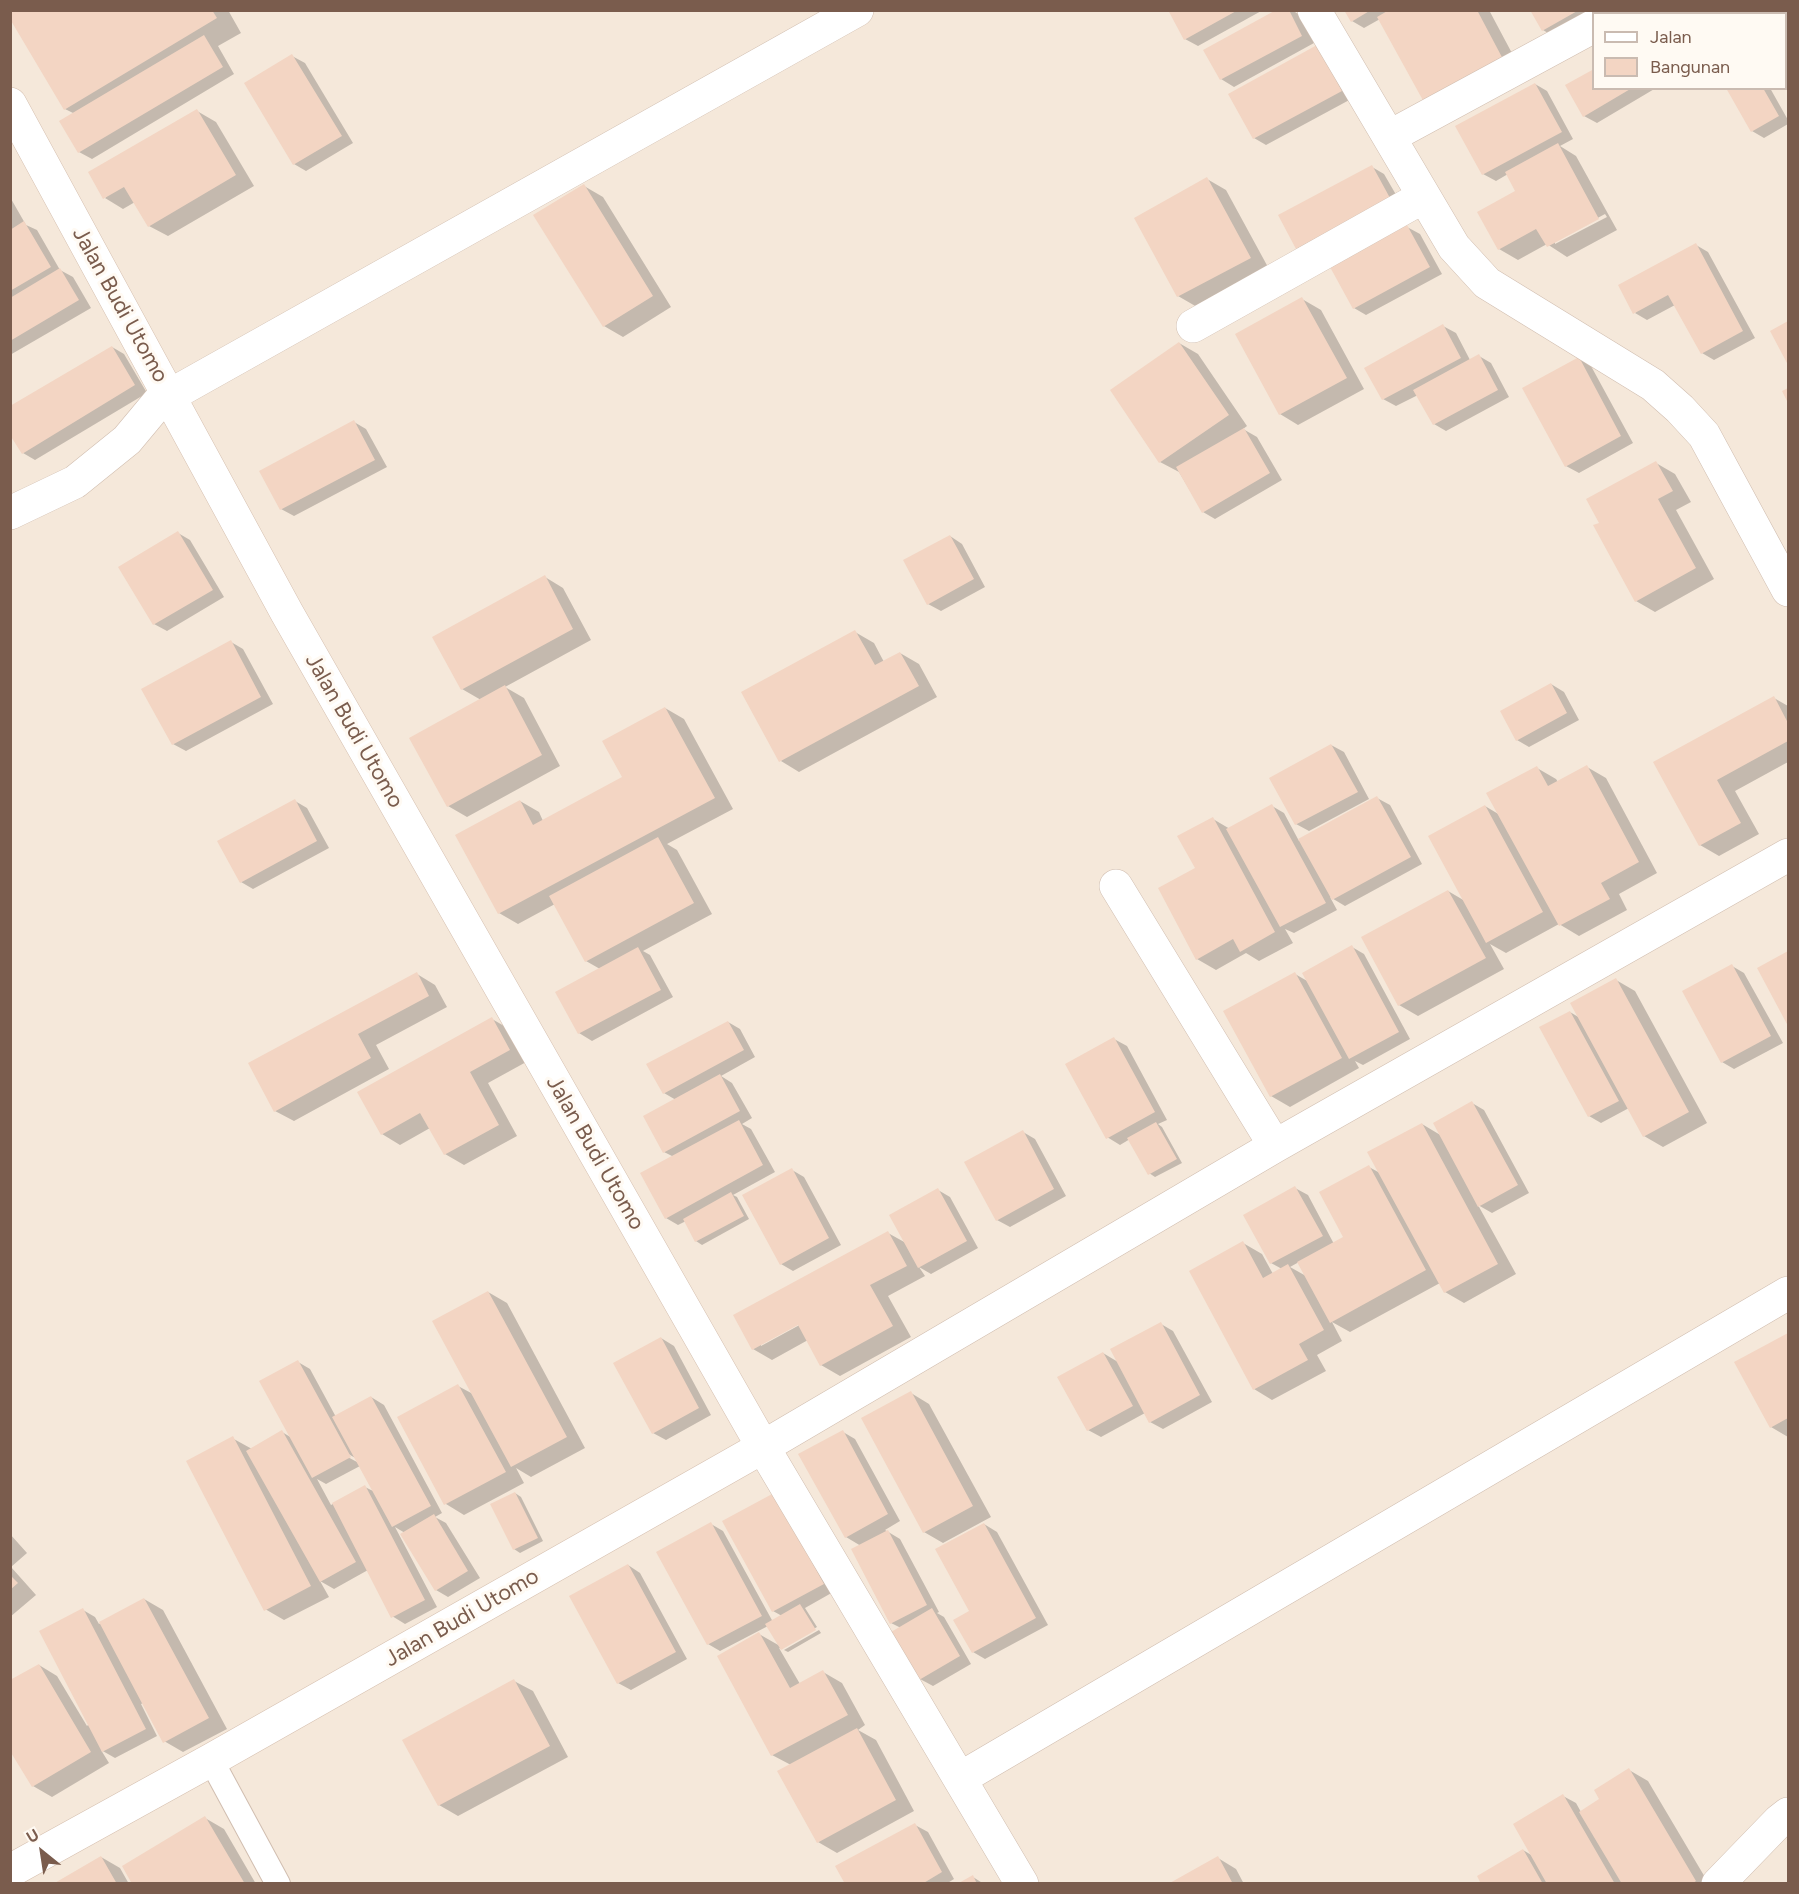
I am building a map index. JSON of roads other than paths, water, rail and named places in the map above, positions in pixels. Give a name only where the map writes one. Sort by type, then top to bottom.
[{"type":"street","points":[[10,513],[75,482],[127,440],[168,394],[857,10]]},
{"type":"street","points":[[1314,10],[1454,247],[1487,283],[1653,385],[1680,409],[1704,435],[1788,590]]},
{"type":"street","points":[[1389,137],[1592,27]]},
{"type":"street","name":"Jalan Budi Utomo","points":[[10,104],[299,633],[763,1447],[211,1760],[10,1871]]},
{"type":"street","points":[[1193,326],[1423,197]]},
{"type":"street","points":[[1022,1884],[763,1447],[1275,1146],[1786,862]]},
{"type":"street","points":[[1116,886],[1275,1146]]},
{"type":"street","points":[[961,1778],[1788,1293]]},
{"type":"street","points":[[1718,1884],[1788,1814]]},
{"type":"lane","points":[[211,1760],[278,1884]]}]
